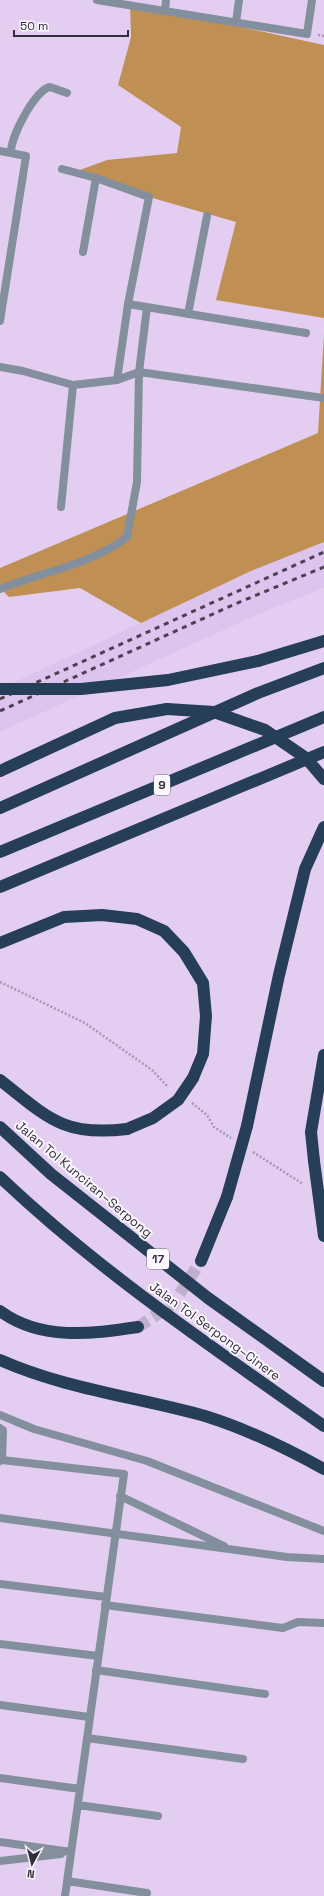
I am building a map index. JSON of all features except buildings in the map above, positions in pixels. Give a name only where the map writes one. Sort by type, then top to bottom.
[{"type":"highway","points":[[0,690],[81,689],[160,681],[258,662],[324,641]]},
{"type":"highway","points":[[0,808],[258,693],[324,668]]},
{"type":"highway","points":[[0,771],[115,718],[167,709],[214,712],[265,730],[306,758],[324,779]]},
{"type":"highway","name":"9","points":[[0,852],[324,717]]},
{"type":"highway","points":[[0,887],[324,752]]},
{"type":"highway","points":[[201,1261],[227,1197],[247,1126],[279,975],[305,869],[324,827]]},
{"type":"highway","points":[[0,942],[64,917],[94,915],[137,919],[164,931],[184,952],[203,983],[206,1016],[203,1054],[193,1078],[178,1100],[153,1118],[127,1129],[103,1132],[74,1129],[48,1118],[0,1080]]},
{"type":"highway","points":[[324,1055],[311,1132],[324,1236]]},
{"type":"highway","name":"Jalan Tol Kunciran–Serpong","points":[[0,1127],[52,1174],[208,1298],[324,1381]]},
{"type":"highway","name":"Jalan Tol Serpong–Cinere","points":[[0,1177],[34,1210],[182,1327],[324,1426]]},
{"type":"highway","points":[[0,1311],[14,1321],[52,1333],[99,1333],[138,1327]]},
{"type":"highway","points":[[0,1360],[52,1380],[205,1417],[272,1441],[324,1469]]},
{"type":"street","points":[[96,0],[307,34],[312,0]]},
{"type":"street","points":[[165,11],[166,0]]},
{"type":"street","points":[[236,22],[239,0]]},
{"type":"street","points":[[11,152],[11,147],[20,123],[42,91],[50,87],[67,93]]},
{"type":"street","points":[[0,151],[26,156],[0,321]]},
{"type":"street","points":[[62,169],[96,178],[149,197],[128,304],[117,380]]},
{"type":"street","points":[[82,252],[96,178]]},
{"type":"street","points":[[188,314],[207,216]]},
{"type":"street","points":[[128,304],[306,333]]},
{"type":"street","points":[[0,589],[113,548],[127,537],[137,482],[139,372],[146,307]]},
{"type":"street","points":[[0,367],[23,371],[73,385],[117,380],[139,372],[324,398]]},
{"type":"street","points":[[61,507],[73,385]]},
{"type":"street","points":[[0,1415],[34,1429],[147,1461],[324,1531]]},
{"type":"street","points":[[0,1428],[3,1430],[1,1460],[124,1474],[65,1896]]},
{"type":"street","points":[[120,1496],[231,1549]]},
{"type":"street","points":[[0,1518],[287,1557],[324,1559]]},
{"type":"street","points":[[0,1584],[283,1628],[298,1622],[324,1623]]},
{"type":"street","points":[[0,1644],[98,1656]]},
{"type":"street","points":[[96,1670],[265,1694]]},
{"type":"street","points":[[0,1705],[89,1718]]},
{"type":"street","points":[[87,1738],[243,1760]]},
{"type":"street","points":[[0,1778],[80,1788]]},
{"type":"street","points":[[78,1805],[158,1816]]},
{"type":"street","points":[[0,1842],[72,1852]]},
{"type":"street","points":[[0,1861],[72,1852]]},
{"type":"street","points":[[68,1881],[147,1893]]},
{"type":"path","points":[[0,982],[85,1023],[152,1070],[167,1086]]},
{"type":"shaded area","points":[[130,3],[324,45],[324,318],[216,300],[236,222],[69,174],[107,160],[177,153],[181,127],[118,85],[131,37]]},
{"type":"shaded area","points":[[324,334],[324,542],[251,571],[141,623],[80,588],[9,597],[0,588],[0,568],[318,433]]},
{"type":"shaded area","points":[[324,542],[324,588],[263,612],[0,732],[0,689],[251,571]]},
{"type":"tunnel","points":[[138,1327],[173,1304],[201,1261]]},
{"type":"railway","points":[[0,699],[324,552]]},
{"type":"railway","points":[[0,711],[235,604],[324,567]]}]
